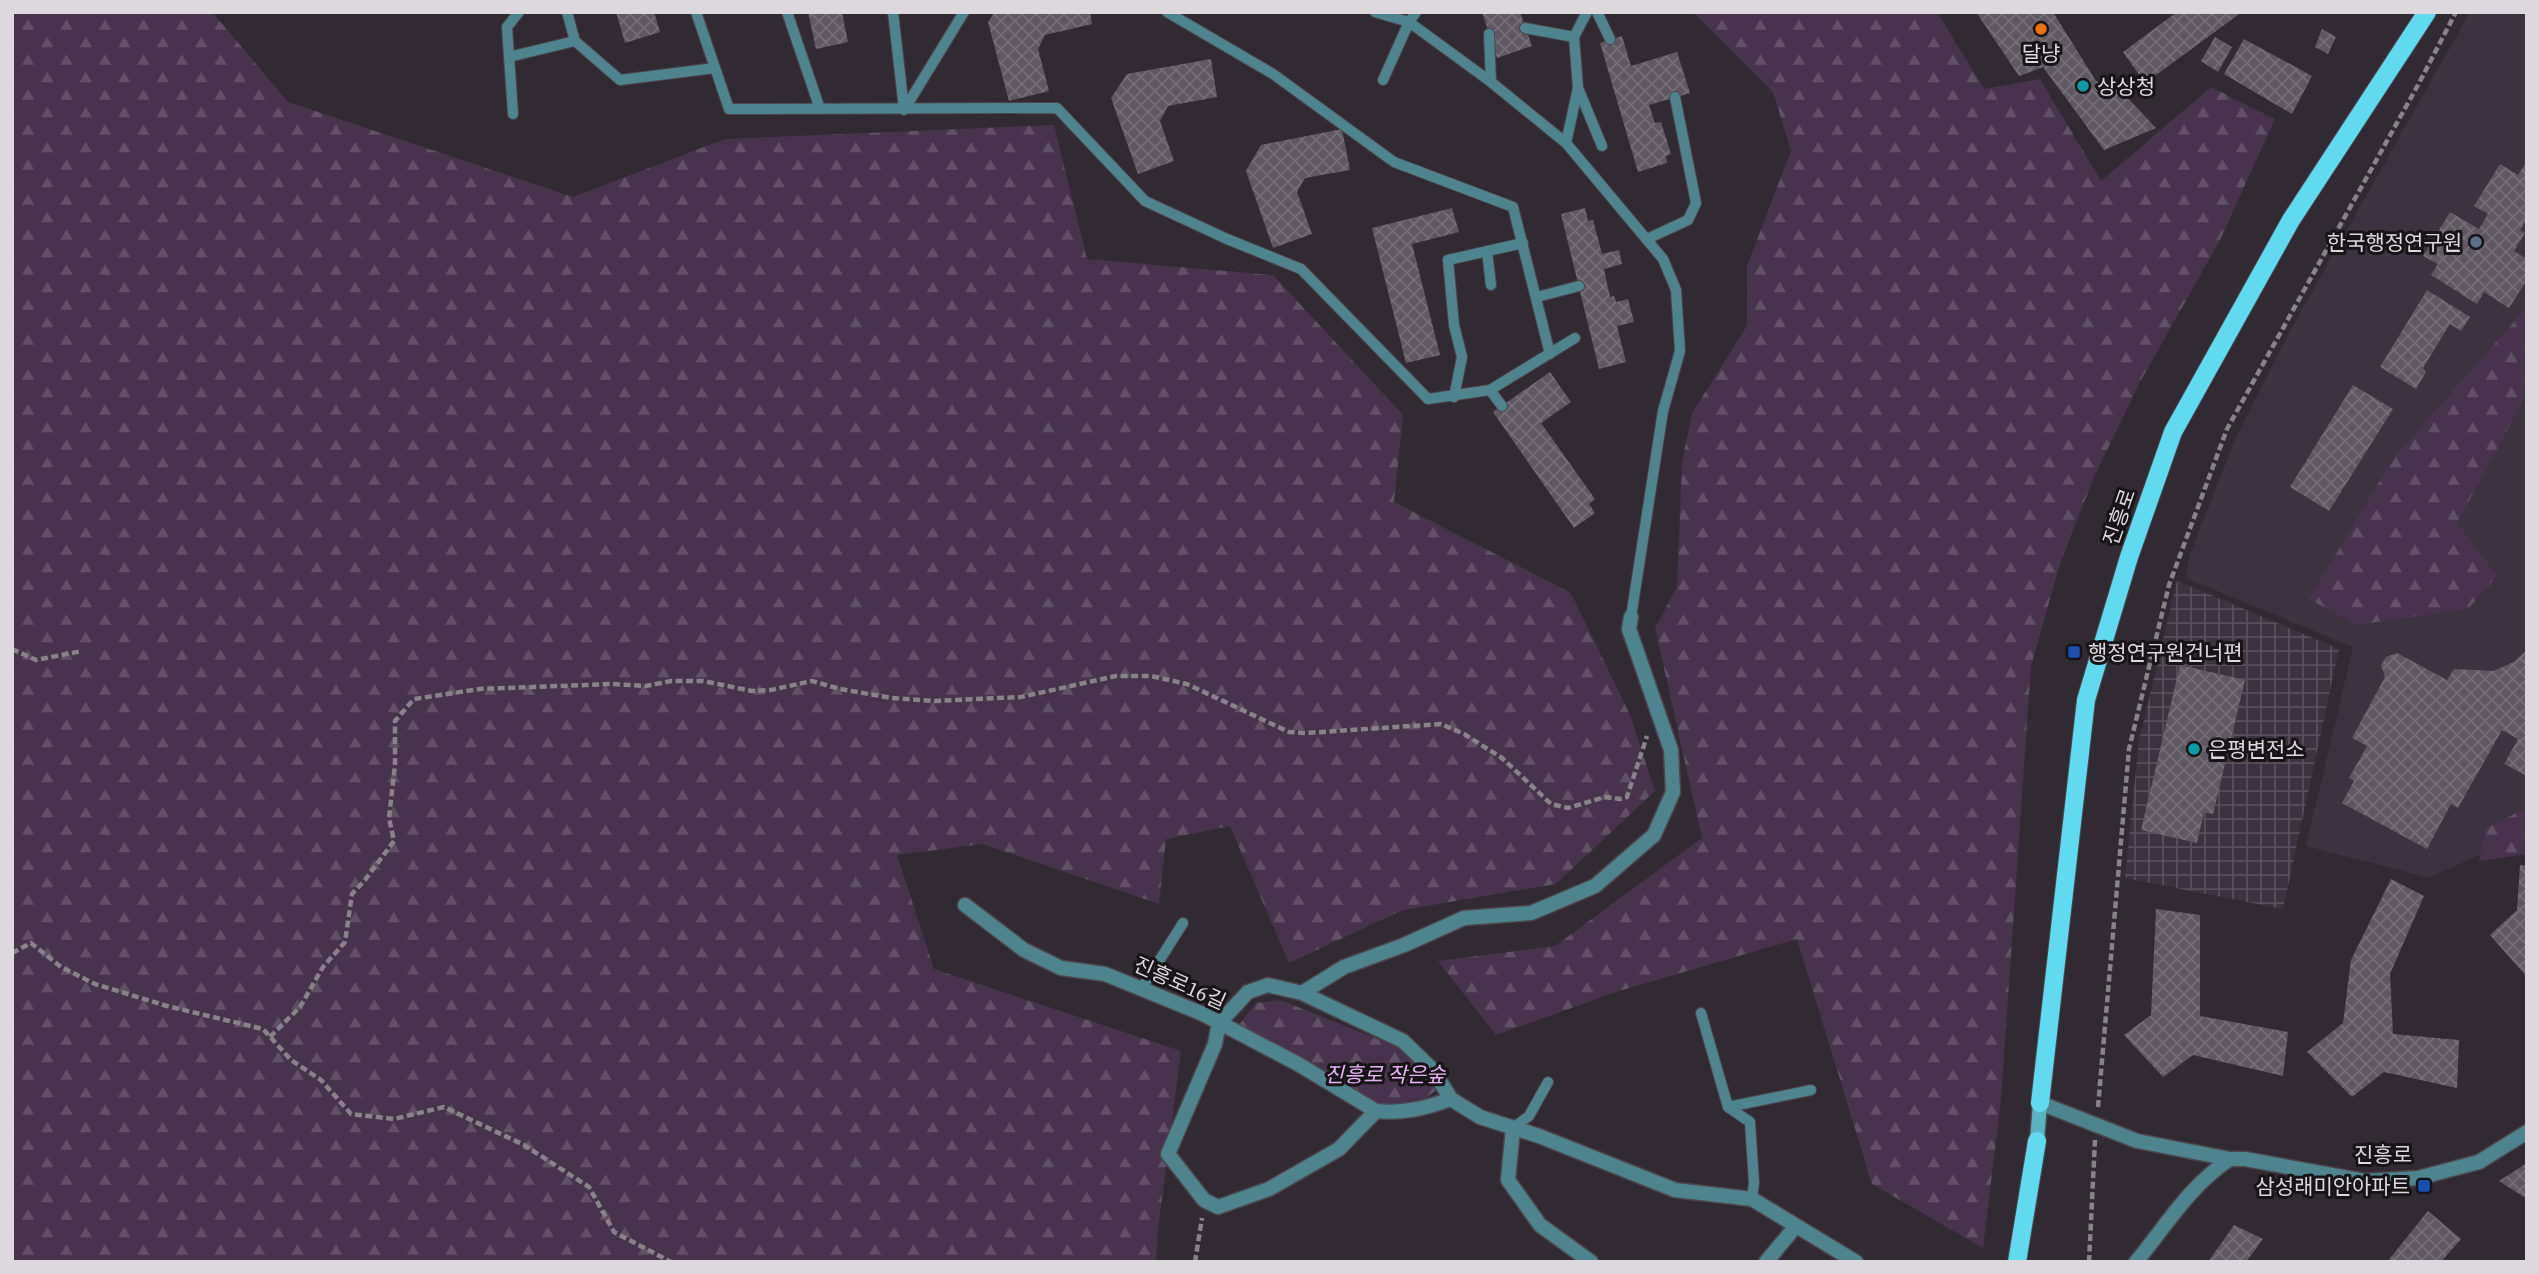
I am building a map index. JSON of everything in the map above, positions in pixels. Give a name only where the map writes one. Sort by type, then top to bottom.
[{"type":"main road","name":"진흥로","points":[[2017,1262],[2038,1142],[2040,1103],[2086,700],[2129,557],[2173,432],[2291,220],[2427,12]]},
{"type":"street","points":[[1302,993],[1344,967],[1404,945],[1464,918],[1531,913],[1595,886],[1654,835],[1673,792],[1671,750],[1629,629],[1631,617]]},
{"type":"street","name":"진흥로16길","points":[[965,905],[1024,950],[1061,968],[1105,974],[1203,1014],[1298,1064],[1376,1111]]},
{"type":"street","points":[[1451,1099],[1426,1108],[1396,1113],[1376,1111],[1339,1149],[1269,1189],[1211,1203],[1168,1154],[1215,1044],[1219,1023],[1248,992],[1268,985],[1302,993],[1403,1041],[1433,1070],[1451,1099],[1480,1117],[1675,1190],[1752,1199],[1852,1261]]},
{"type":"street","name":"진흥로","points":[[2040,1103],[2137,1141],[2365,1181],[2418,1178],[2479,1162],[2527,1132]]},
{"type":"street","points":[[1513,1128],[1508,1180],[1540,1225],[1591,1262]]},
{"type":"street","points":[[2136,1262],[2189,1194],[2230,1159]]},
{"type":"street","points":[[1766,1262],[1796,1226]]},
{"type":"lane","points":[[513,114],[507,27],[519,12]]},
{"type":"lane","points":[[567,12],[575,41],[620,79],[715,68]]},
{"type":"lane","points":[[696,12],[729,109],[1057,108],[1145,201],[1301,269],[1428,399],[1490,390],[1575,338]]},
{"type":"lane","points":[[787,12],[820,109]]},
{"type":"lane","points":[[893,12],[904,110]]},
{"type":"lane","points":[[904,110],[964,12]]},
{"type":"lane","points":[[1167,12],[1273,74],[1394,162],[1513,207],[1550,354]]},
{"type":"lane","points":[[1375,12],[1409,22],[1491,82],[1566,143],[1663,259],[1676,290],[1680,351],[1663,411],[1631,617]]},
{"type":"lane","points":[[1383,80],[1416,12]]},
{"type":"lane","points":[[1566,143],[1578,88],[1574,37],[1587,12]]},
{"type":"lane","points":[[1597,12],[1610,39]]},
{"type":"lane","points":[[1525,28],[1574,37]]},
{"type":"lane","points":[[1489,34],[1491,82]]},
{"type":"lane","points":[[509,57],[575,41]]},
{"type":"lane","points":[[1578,88],[1602,146]]},
{"type":"lane","points":[[1647,239],[1688,220],[1696,203],[1675,97]]},
{"type":"lane","points":[[1454,397],[1462,357],[1454,325],[1448,260],[1523,243]]},
{"type":"lane","points":[[1487,251],[1491,285]]},
{"type":"lane","points":[[1537,297],[1578,286]]},
{"type":"lane","points":[[1490,390],[1502,406]]},
{"type":"lane","points":[[1142,988],[1183,923]]},
{"type":"lane","points":[[1702,1013],[1728,1108],[1750,1122],[1754,1184],[1752,1199]]},
{"type":"lane","points":[[1513,1128],[1529,1116],[1548,1082]]},
{"type":"lane","points":[[1728,1108],[1811,1090]]},
{"type":"path","points":[[2098,1112],[2129,749],[2169,585],[2227,429],[2456,12]]},
{"type":"path","points":[[12,649],[36,660],[82,650]]},
{"type":"path","points":[[270,1037],[300,1007],[323,967],[345,942],[352,894],[394,841],[389,818],[395,765],[395,721],[414,699],[480,689],[612,684],[646,686],[671,681],[703,681],[752,691],[771,690],[812,681],[892,698],[935,701],[1021,696],[1116,676],[1151,676],[1187,684],[1289,732],[1440,724],[1464,734],[1502,758],[1551,804],[1568,808],[1605,797],[1627,797],[1649,729]]},
{"type":"path","points":[[12,953],[31,943],[61,967],[95,984],[167,1006],[263,1029],[291,1060],[321,1080],[351,1114],[394,1119],[444,1107],[524,1145],[589,1187],[614,1232],[671,1262]]},
{"type":"path","points":[[2089,1262],[2095,1139]]},
{"type":"path","points":[[1195,1262],[1211,1203]]},
{"type":"shaded area","points":[[2470,12],[2527,12],[2527,833],[2429,878],[2306,846],[2353,647],[2186,578],[2190,554],[2237,435],[2290,331]]},
{"type":"shaded area","points":[[2177,581],[2339,649],[2283,909],[2125,878],[2139,741]]},
{"type":"green space","points":[[12,12],[212,12],[288,102],[573,197],[725,139],[1054,125],[1087,259],[1273,275],[1403,415],[1394,502],[1571,593],[1630,715],[1655,791],[1556,884],[1403,910],[1289,963],[1230,826],[1166,839],[1159,904],[983,844],[897,855],[934,969],[1181,1051],[1156,1262],[12,1262]]},
{"type":"green space","points":[[1693,12],[1937,12],[1984,89],[2040,79],[2101,181],[2211,87],[2275,119],[2220,240],[2140,382],[2094,477],[2060,563],[2031,666],[2001,1099],[1983,1248],[1872,1184],[1797,939],[1619,991],[1496,1035],[1438,961],[1555,946],[1702,838],[1655,628],[1677,587],[1682,462],[1692,413],[1747,326],[1747,266],[1791,151],[1773,92]]},
{"type":"green space","points":[[2527,307],[2527,393],[2457,523],[2497,576],[2468,609],[2356,625],[2309,599],[2393,459]]},
{"type":"green space","points":[[2527,808],[2527,854],[2479,861],[2486,828]]},
{"type":"green space","name":"진흥로 작은숲","points":[[1280,1000],[1410,1052],[1438,1089],[1416,1105],[1377,1104],[1239,1025],[1256,1003]]},
{"type":"building","points":[[616,12],[654,12],[660,32],[625,43]]},
{"type":"building","points":[[808,12],[842,12],[848,42],[816,49]]},
{"type":"building","points":[[995,12],[1090,12],[1092,24],[1045,35],[1038,49],[1049,91],[1009,101],[988,22]]},
{"type":"building","points":[[1482,12],[1520,12],[1532,46],[1497,58]]},
{"type":"building","name":"상상청","points":[[1976,12],[2053,12],[2096,81],[2122,92],[2156,128],[2104,150],[2043,67],[2019,76]]},
{"type":"building","points":[[2177,12],[2242,12],[2145,83],[2123,52]]},
{"type":"building","points":[[2322,29],[2336,37],[2328,54],[2315,47]]},
{"type":"building","points":[[1622,36],[1631,66],[1677,52],[1690,93],[1649,105],[1655,123],[1661,122],[1671,154],[1666,156],[1667,163],[1638,172],[1600,43]]},
{"type":"building","points":[[2215,37],[2232,47],[2218,72],[2201,61]]},
{"type":"building","points":[[2244,39],[2312,76],[2292,114],[2224,74]]},
{"type":"building","points":[[1211,59],[1217,97],[1168,106],[1160,121],[1174,161],[1138,174],[1111,98],[1127,74]]},
{"type":"building","points":[[1342,129],[1350,170],[1305,178],[1297,192],[1312,234],[1273,248],[1246,171],[1261,145]]},
{"type":"building","name":"한국행정연구원","points":[[2527,161],[2527,219],[2520,230],[2525,233],[2514,251],[2527,259],[2527,280],[2509,308],[2484,292],[2477,304],[2431,275],[2438,264],[2423,256],[2450,212],[2479,229],[2488,214],[2474,206],[2500,164],[2518,175]]},
{"type":"building","points":[[1452,208],[1459,232],[1412,244],[1440,355],[1406,363],[1372,228]]},
{"type":"building","points":[[1585,208],[1588,221],[1593,220],[1602,254],[1619,250],[1622,264],[1604,269],[1610,297],[1614,296],[1616,302],[1628,299],[1634,322],[1617,326],[1626,362],[1599,369],[1561,214]]},
{"type":"building","points":[[2427,290],[2470,317],[2461,331],[2450,324],[2423,368],[2426,372],[2416,389],[2380,367]]},
{"type":"building","points":[[1550,372],[1571,402],[1541,423],[1595,499],[1589,504],[1595,513],[1574,528],[1493,412]]},
{"type":"building","points":[[2353,385],[2393,409],[2329,511],[2290,487]]},
{"type":"building","points":[[2527,650],[2527,776],[2504,764],[2518,739],[2502,730],[2458,808],[2451,804],[2427,849],[2342,803],[2354,781],[2349,778],[2367,746],[2352,738],[2385,677],[2381,665],[2386,657],[2397,653],[2447,680],[2454,669],[2493,671],[2514,662]]},
{"type":"building","name":"은평변전소","points":[[2180,665],[2245,680],[2213,814],[2204,812],[2197,843],[2141,830]]},
{"type":"building","points":[[2520,865],[2527,866],[2527,977],[2490,935],[2517,910]]},
{"type":"building","points":[[2391,879],[2424,896],[2390,974],[2393,1034],[2459,1040],[2457,1088],[2384,1072],[2352,1097],[2307,1052],[2343,1023],[2351,960]]},
{"type":"building","points":[[2156,909],[2200,915],[2200,1016],[2288,1032],[2283,1076],[2193,1055],[2163,1077],[2124,1035],[2151,1015]]},
{"type":"building","points":[[2527,1163],[2527,1199],[2499,1181]]},
{"type":"building","points":[[2428,1211],[2461,1239],[2441,1262],[2387,1262]]},
{"type":"building","points":[[2234,1225],[2263,1239],[2246,1262],[2208,1262]]},
{"type":"place","name":"달냥","points":[[2041,29]]},
{"type":"place","name":"상상청","points":[[2083,86]]},
{"type":"place","name":"한국행정연구원","points":[[2476,242]]},
{"type":"place","name":"행정연구원건너편","points":[[2074,652]]},
{"type":"place","name":"은평변전소","points":[[2194,749]]},
{"type":"place","name":"삼성래미안아파트","points":[[2424,1186]]}]
